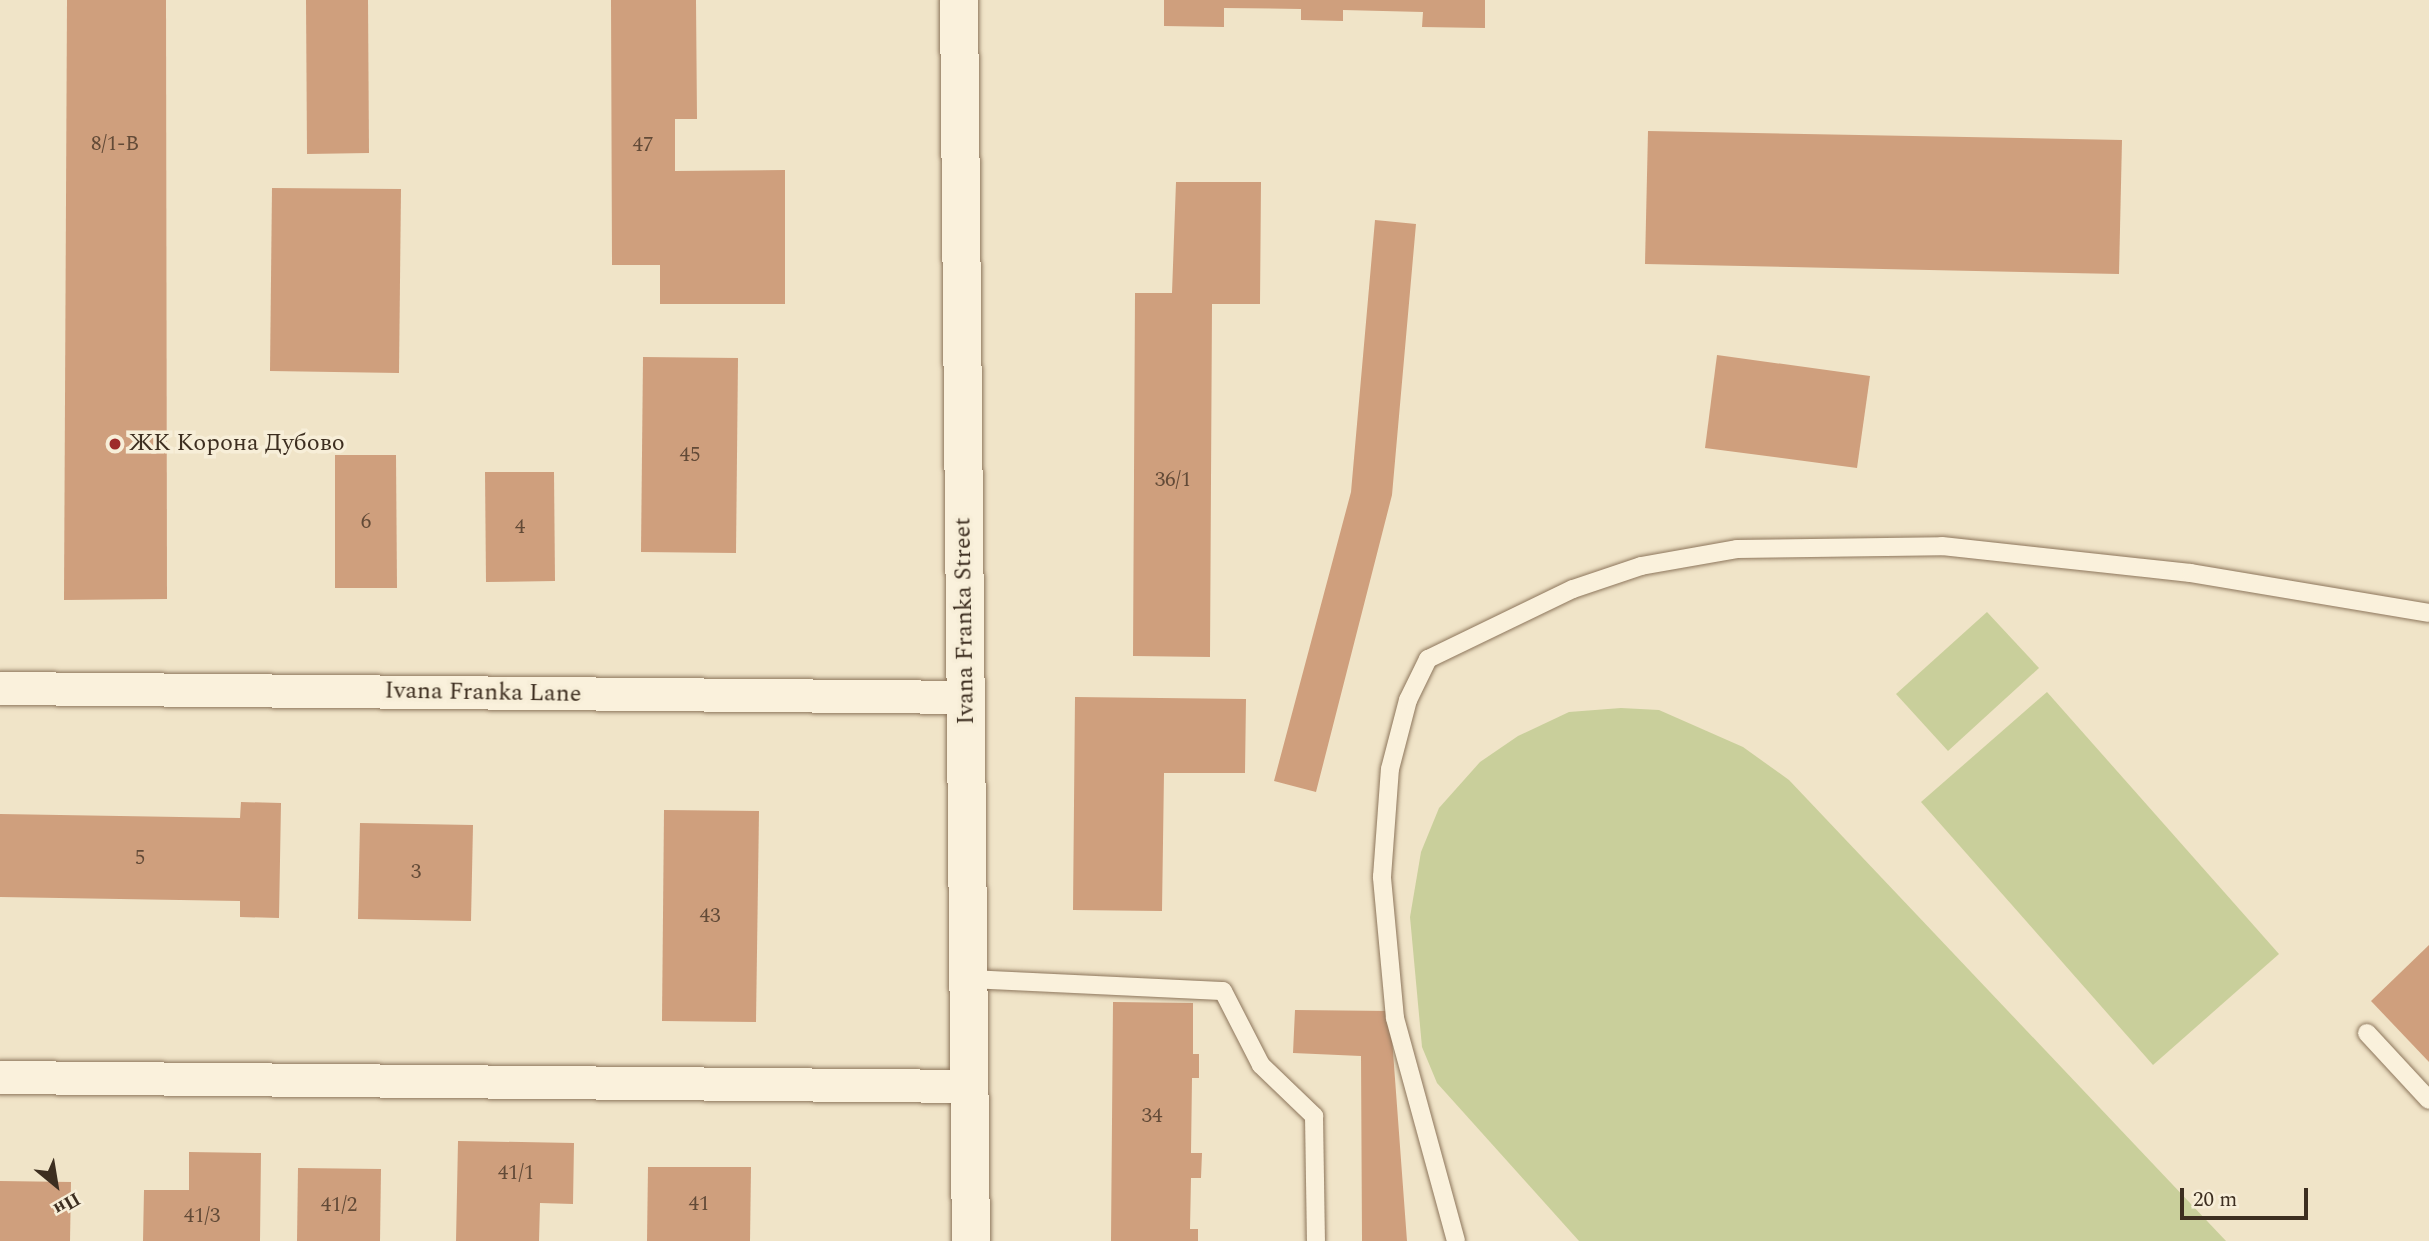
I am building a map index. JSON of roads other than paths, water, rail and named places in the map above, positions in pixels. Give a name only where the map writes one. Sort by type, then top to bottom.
[{"type":"main road","name":"Ivana Franka Street","points":[[959,0],[971,1241]]},
{"type":"street","name":"Ivana Franka Lane","points":[[0,688],[966,697]]},
{"type":"street","points":[[0,1077],[970,1086]]},
{"type":"lane","points":[[1456,1241],[1395,1018],[1382,877],[1390,769],[1408,700],[1428,659],[1573,589],[1642,566],[1737,549],[1942,546],[2191,573],[2429,613]]},
{"type":"lane","points":[[968,979],[1223,991],[1261,1065],[1314,1116],[1316,1241]]},
{"type":"lane","points":[[2367,1033],[2429,1100]]},
{"type":"place","name":"ЖК Корона Дубово","points":[[115,444]]}]
